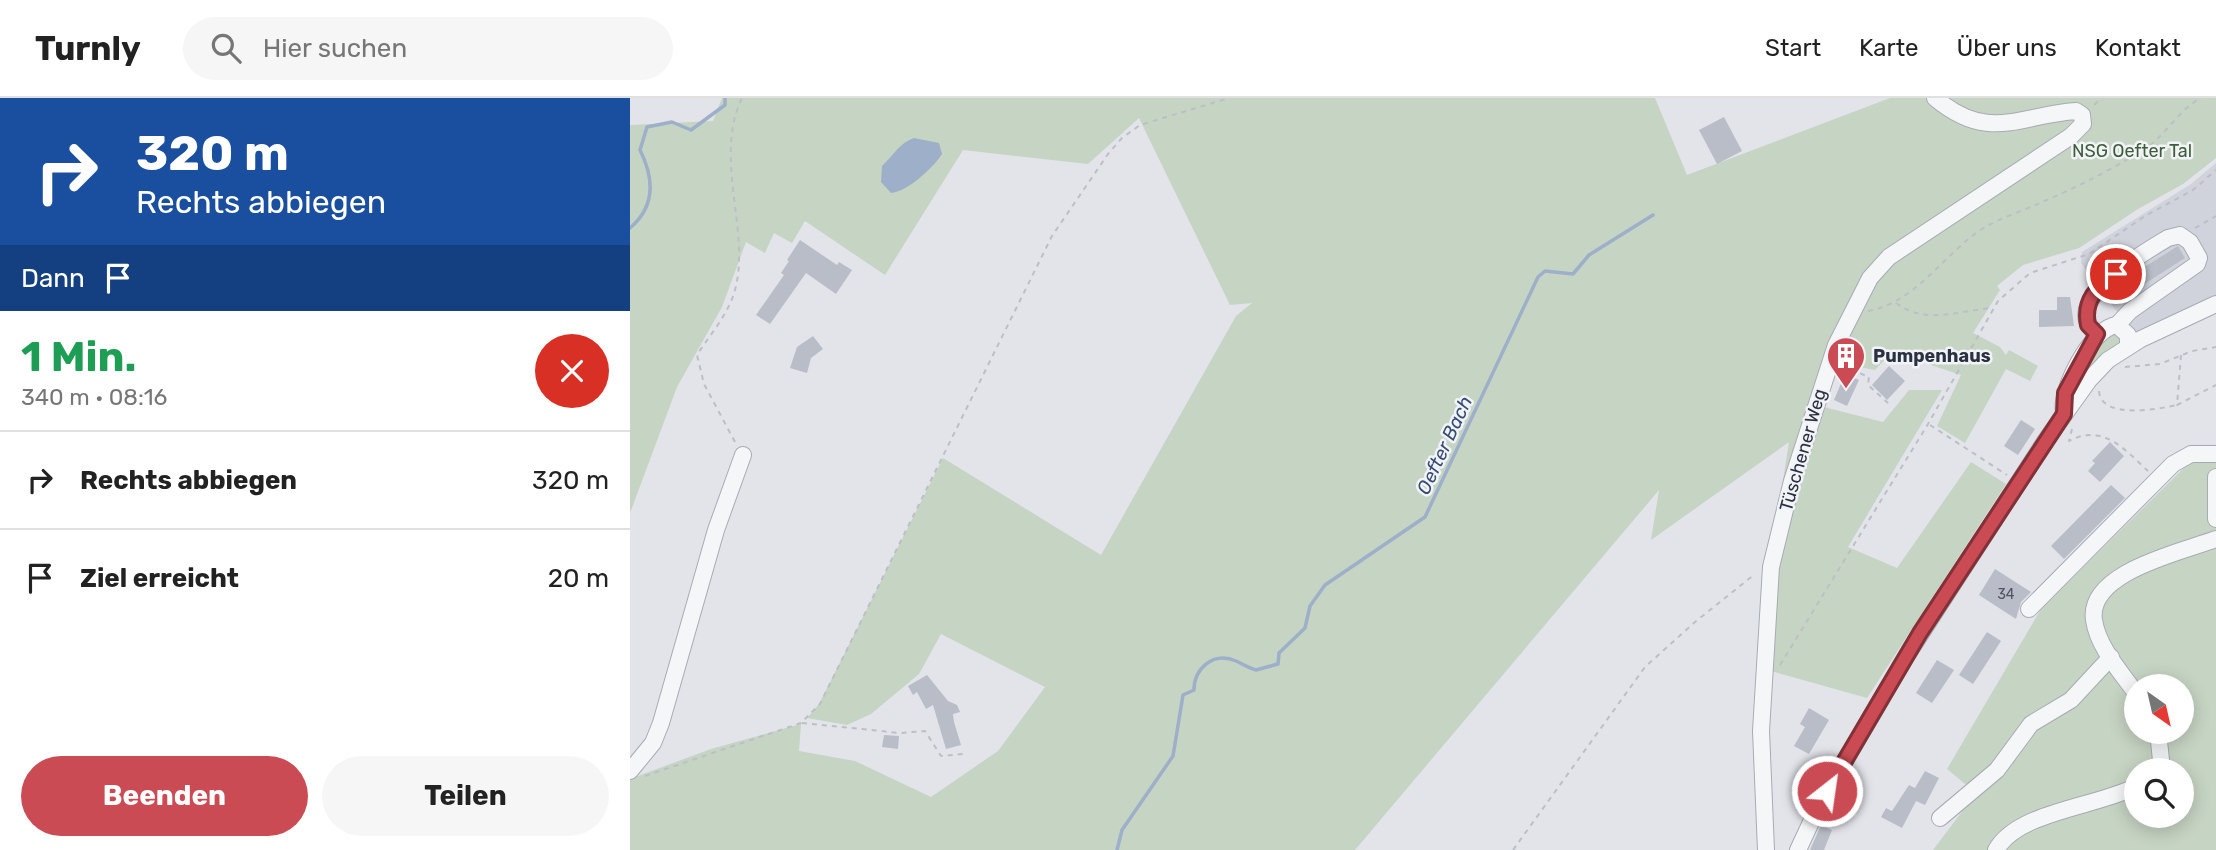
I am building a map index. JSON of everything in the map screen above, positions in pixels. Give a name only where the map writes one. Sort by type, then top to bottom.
[{"type":"street","name":"Tüschener Weg","points":[[1766,850],[1761,731],[1771,567],[1812,412],[1836,345],[1870,278],[1889,257],[1912,239],[2071,136],[2083,124],[2082,115],[2076,111],[2013,124],[1987,123],[1961,114],[1935,98]]},
{"type":"street","points":[[2070,418],[2065,393],[2097,334],[2117,325],[2130,311],[2199,261],[2190,242],[2182,236],[2172,236],[2096,290],[2088,304],[2087,316],[2088,325],[2097,334]]},
{"type":"street","points":[[1798,850],[1818,807],[1907,655],[2070,418],[2094,373],[2129,346],[2216,304]]},
{"type":"street","points":[[2117,325],[2128,335],[2129,346]]},
{"type":"street","points":[[2029,610],[2157,479],[2185,456],[2202,452],[2216,454]]},
{"type":"street","points":[[634,775],[653,743],[661,723],[716,530],[743,455]]},
{"type":"street","points":[[2216,477],[2216,519]]},
{"type":"street","points":[[2124,676],[2100,639],[2093,618],[2101,592],[2121,574],[2216,539]]},
{"type":"street","points":[[1940,818],[1997,770],[2031,724],[2071,700],[2111,657]]},
{"type":"street","points":[[1996,850],[2021,826],[2124,792]]},
{"type":"path","points":[[743,98],[734,116],[731,151],[737,249],[735,289],[723,320],[697,355],[704,384],[743,455]]},
{"type":"path","points":[[801,723],[820,704],[1052,236],[1108,154],[1122,138],[1140,125],[1229,98]]},
{"type":"path","points":[[1887,306],[1933,273],[1959,246],[1990,224],[2075,187],[2145,150],[2191,103],[2201,98]]},
{"type":"path","points":[[1763,683],[1778,668],[1928,424],[1993,307],[2030,273],[2089,254],[2145,216],[2193,190],[2216,170]]},
{"type":"path","points":[[2182,236],[2216,216]]},
{"type":"path","points":[[1895,302],[1913,314],[1930,316],[1993,307]]},
{"type":"path","points":[[2117,369],[2160,365],[2181,355],[2216,347]]},
{"type":"path","points":[[2177,405],[2181,355]]},
{"type":"path","points":[[1845,367],[1869,377],[1868,386],[1888,403]]},
{"type":"path","points":[[2101,385],[2099,396],[2110,408],[2155,409],[2177,405],[2216,385]]},
{"type":"path","points":[[2070,418],[2068,440],[2082,434],[2096,433],[2126,450],[2157,479]]},
{"type":"path","points":[[1928,424],[2005,474]]},
{"type":"path","points":[[1513,850],[1645,667],[1746,578],[1771,567]]},
{"type":"path","points":[[634,775],[801,723],[900,733],[926,731],[941,756],[964,754]]},
{"type":"shaded area","points":[[2216,163],[2216,312],[2143,347],[2081,263],[2082,252],[2191,184]]},
{"type":"green space","name":"NSG Oefter Tal","points":[[722,98],[1655,98],[1687,175],[1890,98],[2216,98],[2216,158],[2183,184],[2138,209],[2079,248],[2023,265],[1997,286],[2000,290],[1973,333],[2000,347],[2006,355],[2009,350],[2038,366],[2030,381],[2006,369],[1965,443],[1937,426],[1961,375],[1892,352],[1875,370],[1827,361],[1812,404],[1883,422],[1909,390],[1942,390],[1848,547],[1897,568],[1971,462],[2006,484],[1867,698],[1760,668],[1766,590],[1789,442],[1651,540],[1659,490],[1355,850],[630,850],[630,779],[711,749],[801,724],[799,751],[855,761],[931,797],[998,751],[1045,687],[941,634],[919,674],[871,714],[847,725],[807,718],[819,704],[943,458],[1101,555],[1236,316],[1252,303],[1230,305],[1139,118],[1088,164],[963,150],[885,275],[805,221],[792,243],[774,233],[765,253],[746,242],[722,307],[677,387],[630,513],[630,125],[713,121]]},
{"type":"green space","points":[[2118,333],[2120,342],[2092,364],[2070,391],[2103,334]]},
{"type":"green space","points":[[2193,459],[2216,460],[2216,850],[1933,850],[1976,793],[1947,769],[2041,609]]},
{"type":"water","points":[[914,138],[939,143],[942,154],[919,178],[891,193],[881,182],[882,166],[900,146]]},
{"type":"building","points":[[1724,117],[1742,151],[1717,164],[1699,130]]},
{"type":"building","points":[[800,240],[837,265],[839,262],[852,270],[836,294],[806,273],[770,324],[756,315],[784,275],[781,273]]},
{"type":"building","points":[[2178,246],[2185,258],[2130,293],[2122,281]]},
{"type":"building","points":[[2057,297],[2070,297],[2074,326],[2039,327],[2039,310],[2057,310]]},
{"type":"building","points":[[813,336],[823,349],[811,358],[807,373],[790,368],[797,347]]},
{"type":"building","points":[[1889,366],[1905,381],[1887,400],[1872,385]]},
{"type":"building","name":"Pumpenhaus","points":[[1845,374],[1859,380],[1847,406],[1834,400]]},
{"type":"building","points":[[2021,420],[2035,429],[2018,455],[2004,446]]},
{"type":"building","points":[[2110,442],[2124,456],[2100,482],[2088,471],[2095,463],[2092,461]]},
{"type":"building","points":[[2111,485],[2125,498],[2064,559],[2051,546]]},
{"type":"building","points":[[1995,569],[2031,592],[2021,602],[2016,619],[1979,595]]},
{"type":"building","points":[[1987,632],[2001,641],[1973,684],[1959,675]]},
{"type":"building","points":[[1937,660],[1954,670],[1932,703],[1916,693]]},
{"type":"building","points":[[927,675],[948,701],[957,705],[960,712],[953,714],[961,745],[946,749],[933,705],[926,709],[917,692],[913,695],[908,686]]},
{"type":"building","points":[[1809,708],[1829,720],[1809,754],[1794,746],[1805,727],[1800,724]]},
{"type":"building","points":[[884,735],[899,736],[898,749],[882,747]]},
{"type":"building","points":[[1925,771],[1939,778],[1925,805],[1916,801],[1902,828],[1881,817],[1886,808],[1892,811],[1909,785],[1915,788]]},
{"type":"building","points":[[1821,825],[1832,830],[1824,850],[1810,850]]},
{"type":"waterway","name":"Oefter Bach","points":[[630,228],[644,210],[650,191],[648,171],[640,150],[647,127],[672,122],[691,130],[725,105],[725,98]]},
{"type":"waterway","name":"Oefter Bach","points":[[1117,850],[1122,830],[1173,756],[1183,695],[1194,690],[1201,669],[1220,658],[1236,661],[1256,670],[1278,664],[1279,653],[1305,628],[1310,606],[1325,585],[1425,517],[1538,277],[1545,271],[1573,274],[1589,255],[1653,215]]},
{"type":"place","name":"Pumpenhaus","points":[[1846,390]]},
{"type":"route","points":[[1827,791],[1920,633],[2064,414],[2065,393],[2097,334],[2088,325],[2088,304],[2096,290],[2116,274]]}]
